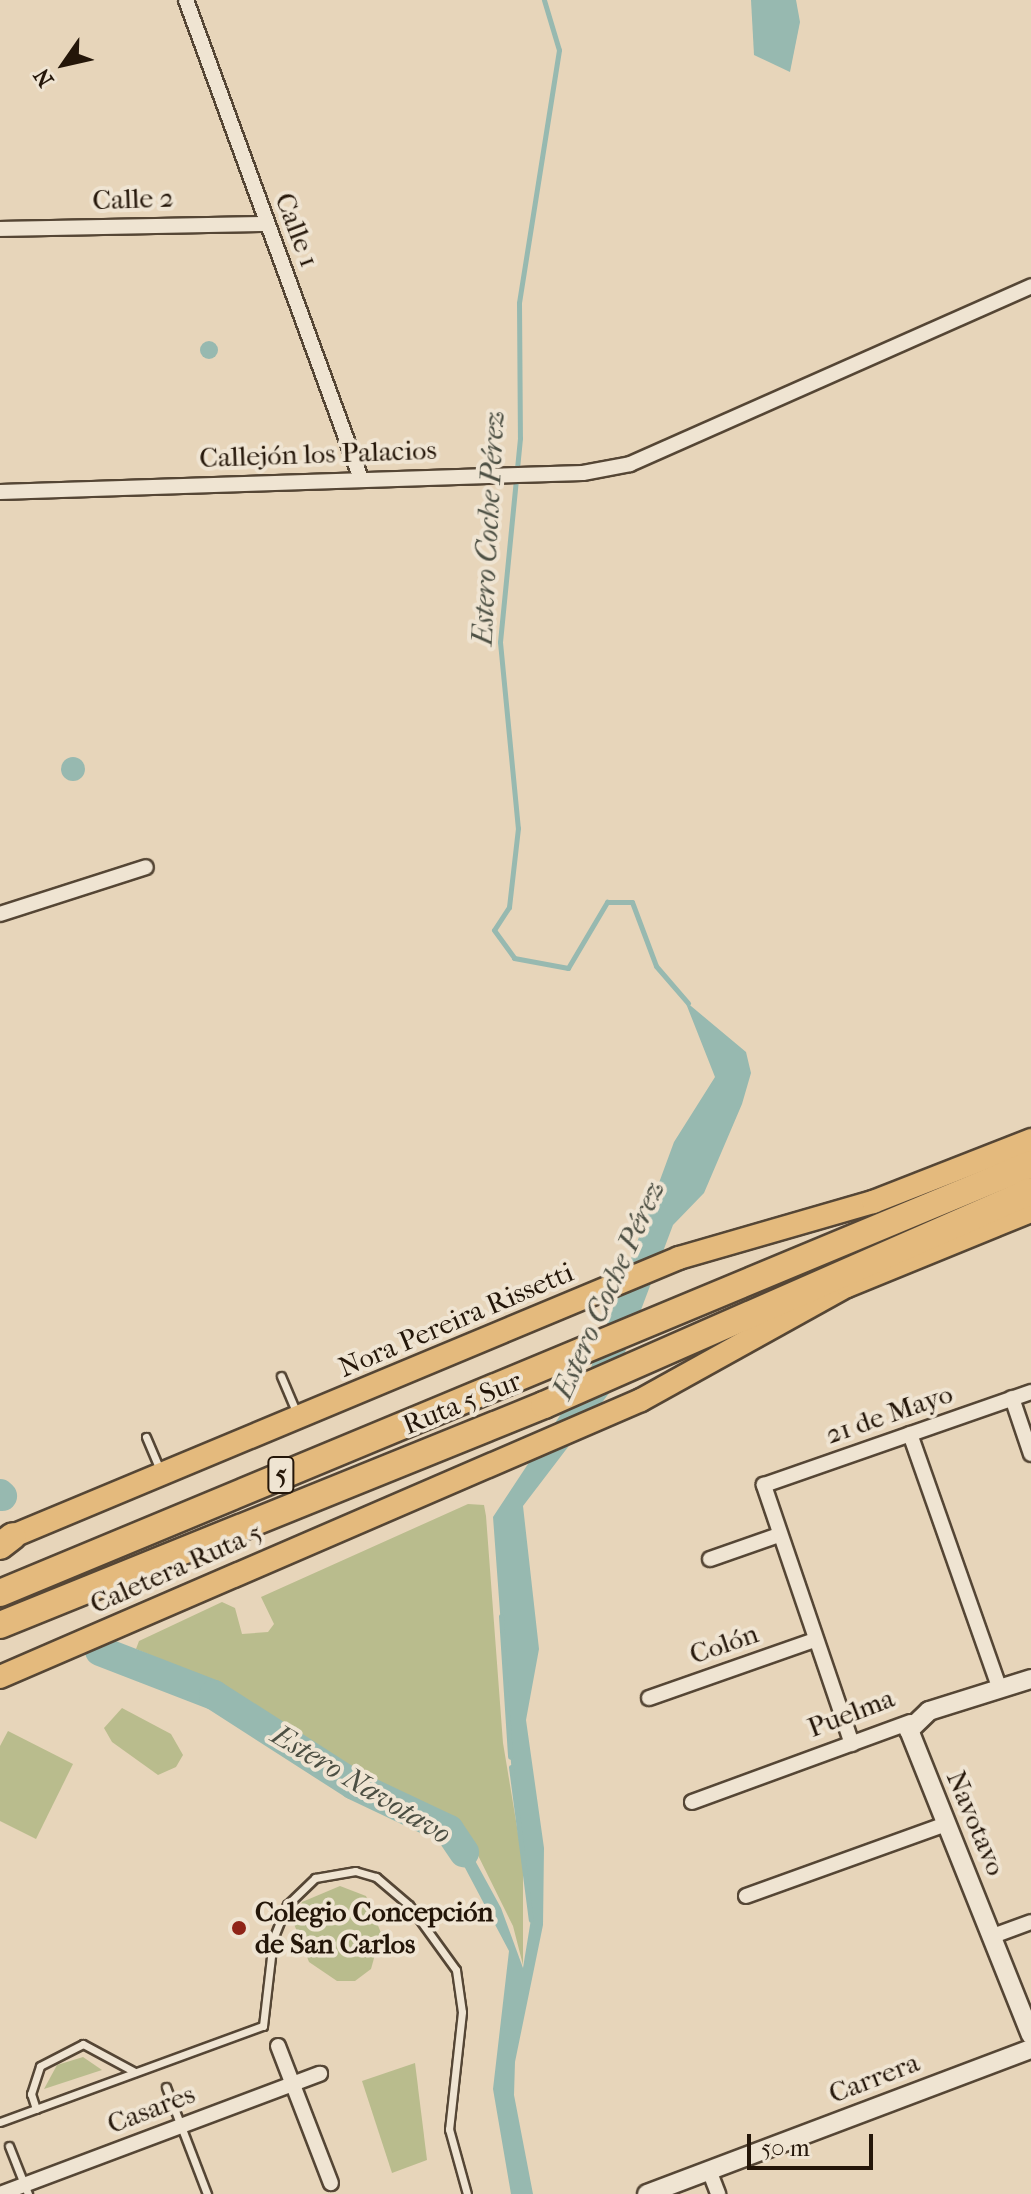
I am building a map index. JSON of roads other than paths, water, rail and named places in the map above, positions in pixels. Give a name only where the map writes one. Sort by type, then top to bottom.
[{"type":"highway","name":"Ruta 5 Sur","points":[[0,1593],[1031,1164]]},
{"type":"highway","name":"Ruta 5 Sur","points":[[0,1625],[544,1405],[1031,1191]]},
{"type":"main road","name":"Nora Pereira Rissetti","points":[[4,1541],[679,1258],[885,1198],[1031,1140]]},
{"type":"main road","name":"Caletera Ruta 5","points":[[0,1677],[494,1460],[641,1400],[847,1286],[1031,1211]]},
{"type":"street","name":"Calle 1","points":[[186,0],[361,479]]},
{"type":"street","name":"Calle 2","points":[[0,229],[267,224]]},
{"type":"street","name":"Callejón los Palacios","points":[[0,492],[504,472],[583,473],[661,454],[1031,286]]},
{"type":"street","points":[[0,914],[146,867]]},
{"type":"street","name":"21 de Mayo","points":[[779,1535],[764,1485],[1031,1392]]},
{"type":"street","points":[[1012,1398],[1031,1454]]},
{"type":"street","points":[[910,1434],[1000,1689]]},
{"type":"street","points":[[710,1559],[779,1535],[852,1744]]},
{"type":"street","name":"Colón","points":[[649,1698],[815,1640]]},
{"type":"street","name":"Puelma","points":[[692,1802],[1031,1679]]},
{"type":"street","name":"Navotavo","points":[[911,1722],[911,1740],[1031,2035]]},
{"type":"street","points":[[746,1896],[946,1824]]},
{"type":"street","points":[[993,1936],[1031,1922]]},
{"type":"street","points":[[278,2046],[331,2183]]},
{"type":"street","name":"Carrera","points":[[647,2194],[1031,2049]]},
{"type":"street","name":"Casares","points":[[0,2194],[26,2189],[181,2125],[320,2074]]},
{"type":"street","points":[[709,2170],[718,2194]]},
{"type":"lane","points":[[281,1376],[299,1418]]},
{"type":"lane","points":[[146,1437],[162,1474]]},
{"type":"lane","points":[[0,2122],[263,2026],[273,1939],[287,1905],[325,1874],[366,1873],[422,1918],[456,1970],[462,2012],[449,2129],[467,2194]]},
{"type":"lane","points":[[36,2109],[31,2094],[40,2066],[83,2044],[135,2072]]},
{"type":"lane","points":[[166,2087],[207,2194]]},
{"type":"lane","points":[[9,2146],[26,2189]]},
{"type":"water","points":[[751,0],[796,0],[800,22],[790,72],[754,55]]},
{"type":"water","points":[[209,341],[218,350],[209,359],[200,350]]},
{"type":"water","points":[[73,757],[84,764],[85,769],[78,780],[73,781],[62,774],[61,769],[68,758]]},
{"type":"water","points":[[685,1001],[746,1052],[751,1073],[742,1104],[704,1193],[673,1225],[610,1392],[523,1506],[539,1649],[526,1720],[544,1848],[543,1925],[515,2062],[514,2095],[533,2194],[511,2194],[493,2089],[509,1951],[454,1847],[433,1832],[436,1824],[448,1825],[466,1844],[501,1908],[523,1968],[532,1913],[512,1776],[493,1517],[590,1370],[674,1142],[715,1077]]},
{"type":"waterway","name":"Estero Coche Pérez","points":[[544,0],[559,50],[519,303],[520,438],[500,642],[518,828],[509,907],[494,930],[514,958],[568,968],[607,902],[632,902],[656,966],[688,1003]]},
{"type":"waterway","name":"Estero Coche Pérez","points":[[501,1616],[510,1757]]},
{"type":"waterway","name":"Estero Navotavo","points":[[100,1651],[214,1695],[354,1785],[449,1830],[464,1852]]},
{"type":"waterway","name":"Estero Coche Pérez","points":[[511,1767],[531,1920]]},
{"type":"place","name":"Colegio Concepción de San Carlos","points":[[239,1928]]}]
